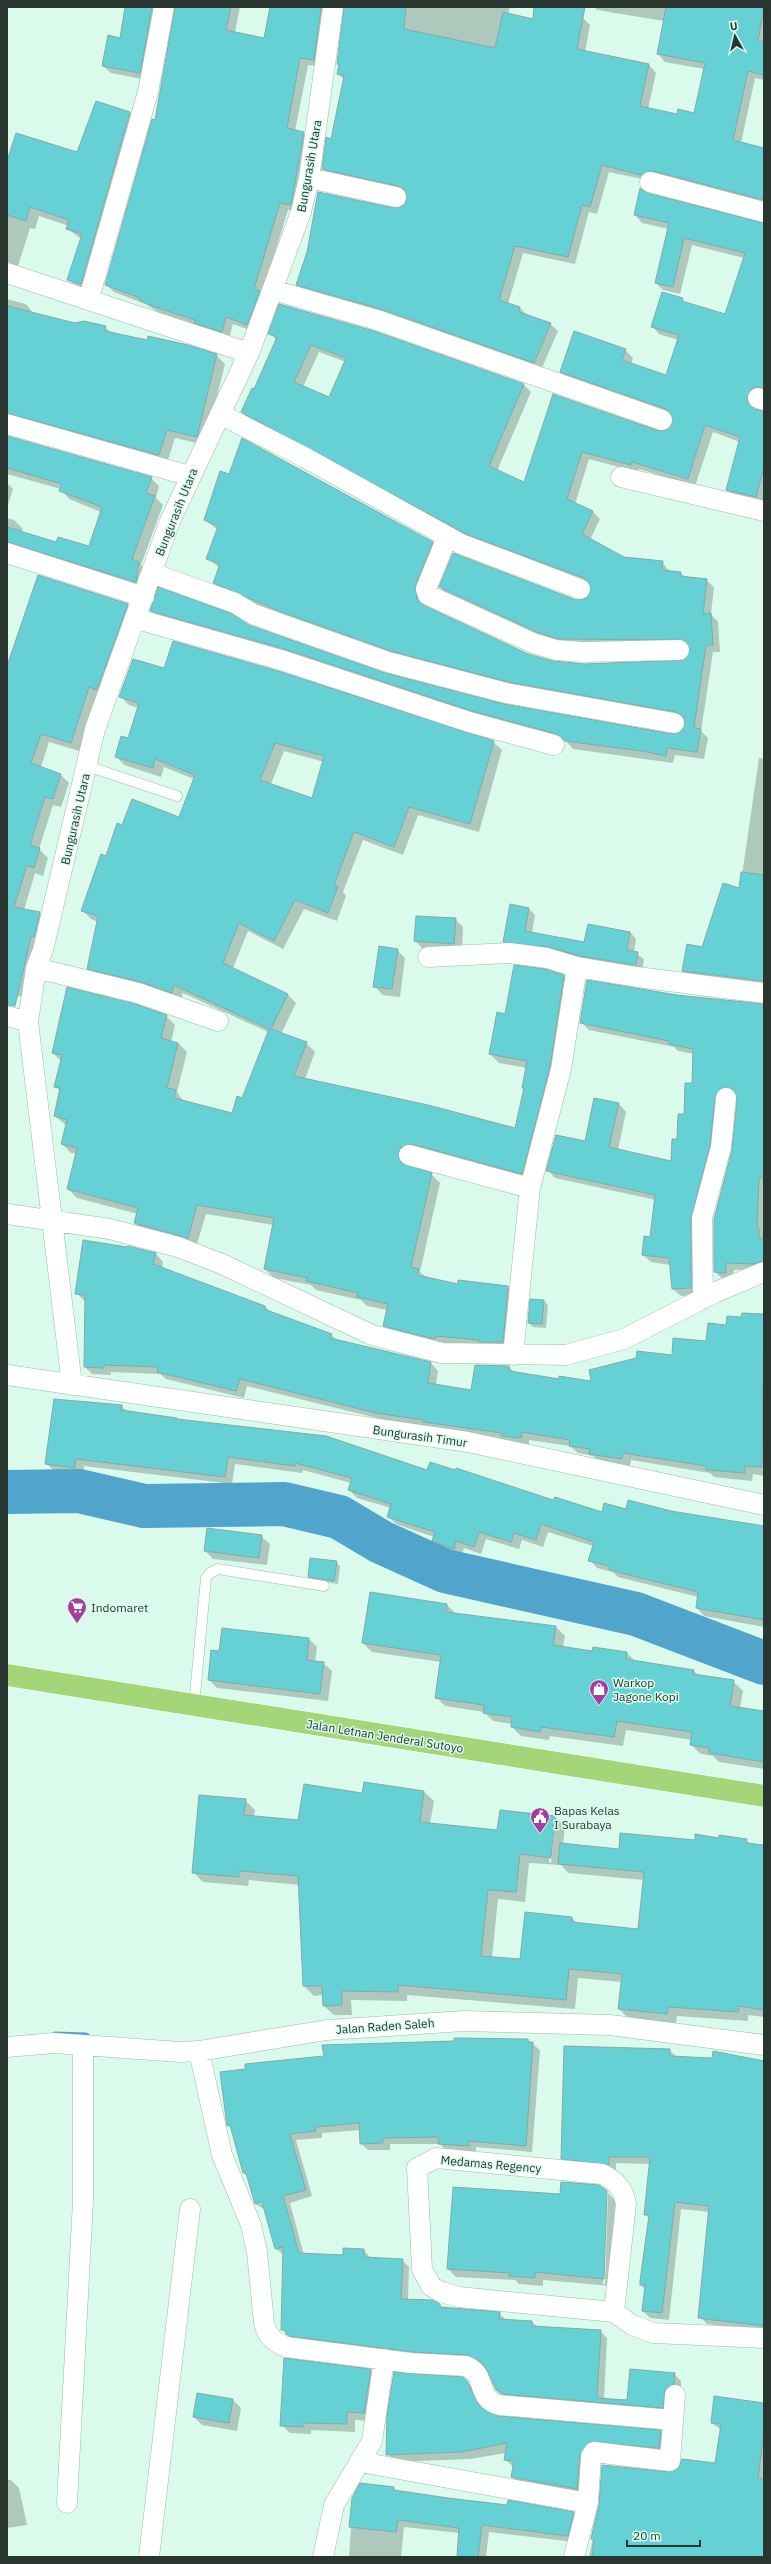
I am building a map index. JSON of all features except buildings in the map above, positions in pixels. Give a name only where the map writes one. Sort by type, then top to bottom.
[{"type":"highway","name":"Jalan Letnan Jenderal Sutoyo","points":[[7,1675],[764,1796]]},
{"type":"street","points":[[89,298],[148,92],[164,7]]},
{"type":"street","name":"Bungurasih Utara","points":[[72,1386],[28,1022],[36,968],[43,950],[96,729],[137,619],[170,521],[249,353],[274,290],[301,212],[309,178],[333,7]]},
{"type":"street","points":[[309,178],[396,197]]},
{"type":"street","points":[[650,182],[764,212]]},
{"type":"street","points":[[7,273],[89,298],[249,353]]},
{"type":"street","points":[[274,290],[377,320],[662,420]]},
{"type":"street","points":[[220,414],[304,457],[447,536],[580,589]]},
{"type":"street","points":[[7,424],[190,476]]},
{"type":"street","points":[[621,477],[764,511]]},
{"type":"street","points":[[447,536],[426,589],[428,595],[533,644],[556,650],[584,652],[679,650]]},
{"type":"street","points":[[7,552],[144,597]]},
{"type":"street","points":[[152,573],[235,603],[253,614],[388,662],[506,693],[674,722]]},
{"type":"street","points":[[137,619],[281,660],[469,722],[554,745]]},
{"type":"street","points":[[428,957],[509,953],[546,958],[577,967],[637,977],[764,992]]},
{"type":"street","points":[[513,1355],[530,1188],[561,1069],[577,967]]},
{"type":"street","points":[[36,968],[138,993],[218,1021]]},
{"type":"street","points":[[7,1016],[28,1022]]},
{"type":"street","points":[[704,1299],[702,1218],[721,1147],[726,1098]]},
{"type":"street","points":[[409,1155],[530,1188]]},
{"type":"street","points":[[7,1214],[52,1222],[110,1229],[178,1247],[222,1264],[372,1335],[442,1353],[566,1355],[624,1339],[704,1299],[764,1272]]},
{"type":"street","name":"Bungurasih Timur","points":[[7,1375],[72,1386],[468,1442],[764,1505]]},
{"type":"street","name":"Jalan Raden Saleh","points":[[7,2047],[54,2043],[180,2052],[199,2051],[327,2030],[464,2021],[610,2025],[764,2045]]},
{"type":"street","points":[[67,2503],[83,2201],[83,2046]]},
{"type":"street","points":[[199,2051],[222,2155],[251,2225],[257,2252],[266,2332],[276,2342],[286,2347],[411,2364],[466,2366],[473,2369],[478,2376],[485,2398],[489,2402],[499,2405],[673,2420]]},
{"type":"street","name":"Medamas Regency","points":[[436,2158],[602,2174],[613,2180],[623,2191],[626,2204],[614,2312],[459,2297],[440,2292],[431,2286],[422,2269],[417,2168],[436,2158]]},
{"type":"street","points":[[149,2557],[190,2209]]},
{"type":"street","points":[[614,2312],[632,2325],[654,2333],[764,2338]]},
{"type":"street","points":[[323,2557],[334,2506],[372,2441],[384,2360]]},
{"type":"street","points":[[574,2557],[588,2503],[591,2456],[594,2452],[669,2462],[671,2459],[675,2395]]},
{"type":"street","points":[[360,2462],[588,2503]]},
{"type":"lane","points":[[87,766],[177,796]]},
{"type":"lane","points":[[194,1705],[206,1578],[210,1573],[218,1569],[324,1586]]},
{"type":"waterway","points":[[7,1492],[79,1491],[144,1506],[284,1504],[339,1517],[381,1542],[445,1571],[636,1614],[764,1663]]},
{"type":"waterway","points":[[55,2035],[86,2036]]},
{"type":"place","name":"Indomaret","points":[[77,1624]]},
{"type":"place","name":"Warkop Jagone Kopi","points":[[599,1706]]},
{"type":"place","name":"Bapas Kelas I Surabaya","points":[[540,1834]]}]
